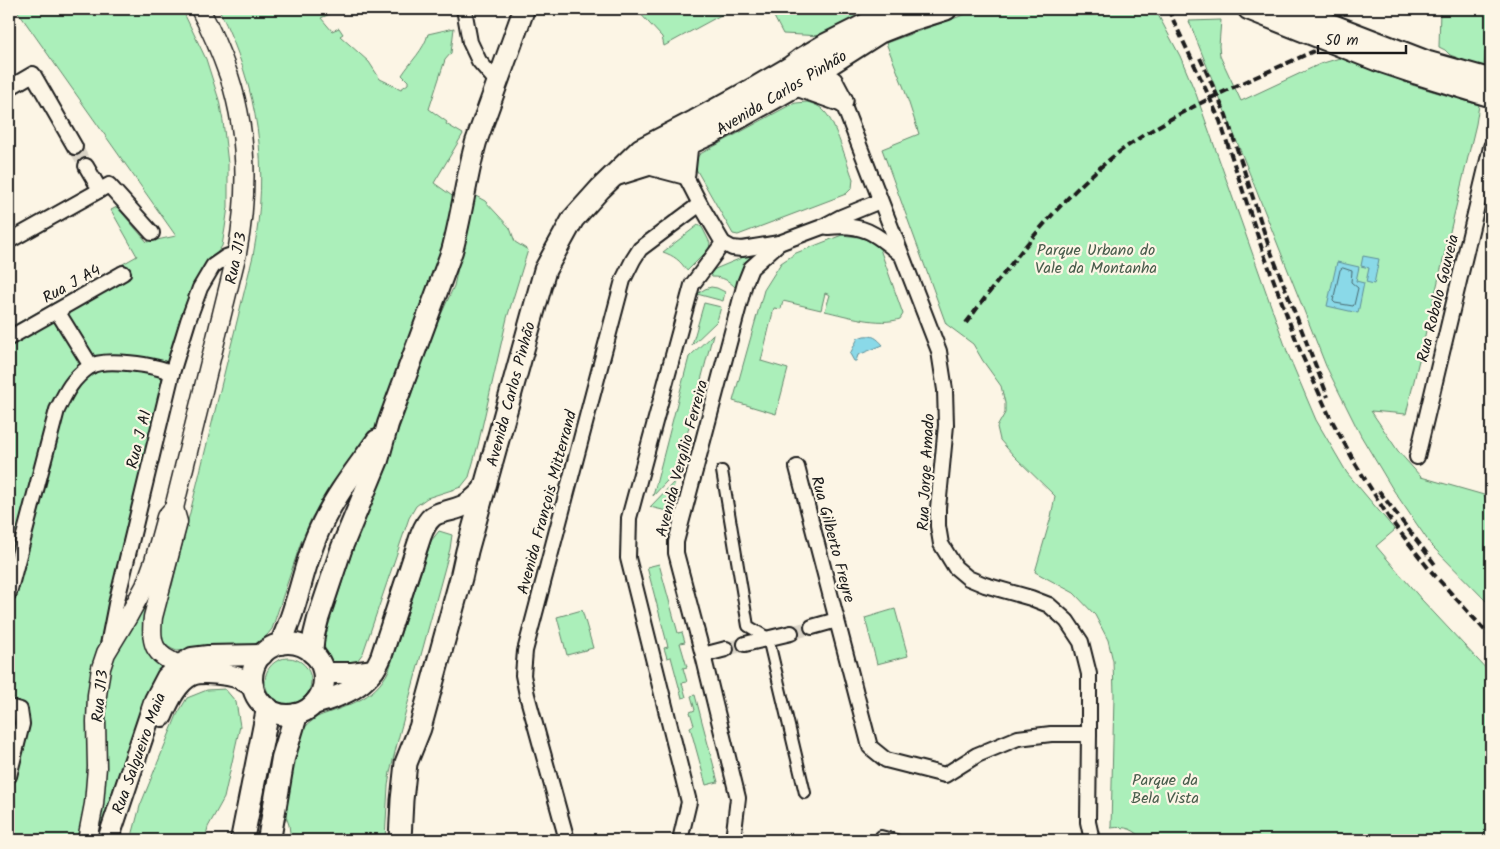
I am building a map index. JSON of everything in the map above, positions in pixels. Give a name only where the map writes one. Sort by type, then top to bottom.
[{"type":"highway","points":[[242,840],[268,709]]},
{"type":"highway","points":[[269,840],[283,758],[305,710]]},
{"type":"highway","points":[[278,793],[278,840]]},
{"type":"main road","points":[[312,653],[318,619],[342,547],[378,460],[388,424],[452,251],[470,162],[524,9]]},
{"type":"main road","name":"Avenida Carlos Pinhão","points":[[420,728],[545,270],[573,219],[641,149],[695,121],[794,76],[816,72],[854,48],[878,26],[904,9]]},
{"type":"main road","name":"Avenida Carlos Pinhão","points":[[615,175],[650,164],[712,133],[794,76],[803,58],[825,45],[878,26],[908,22],[946,9]]},
{"type":"main road","points":[[1290,9],[1427,62],[1491,80]]},
{"type":"main road","points":[[1253,10],[1377,60],[1491,96]]},
{"type":"main road","points":[[842,101],[846,73],[854,48]]},
{"type":"main road","points":[[816,72],[832,82],[842,101]]},
{"type":"main road","points":[[794,76],[842,101]]},
{"type":"main road","points":[[650,164],[684,173],[687,145],[695,121]]},
{"type":"main road","points":[[280,644],[286,633],[321,525],[331,506],[388,424]]},
{"type":"main road","name":"Avenida Carlos Pinhão","points":[[424,527],[432,516],[473,501],[484,489]]},
{"type":"main road","points":[[450,510],[463,513],[474,526]]},
{"type":"main road","points":[[305,710],[323,690],[324,673],[320,662],[303,646],[292,644],[280,644],[270,648],[262,655],[252,675],[253,686],[258,699],[268,709],[277,713],[286,715],[305,710],[351,690],[362,683],[374,670],[381,657],[424,527],[436,520],[445,519],[474,526]]},
{"type":"main road","name":"Rua Salgueiro Maia","points":[[108,840],[155,700],[167,677],[180,665],[192,658],[262,655]]},
{"type":"main road","points":[[324,673],[352,673],[374,670]]},
{"type":"main road","name":"Rua Salgueiro Maia","points":[[120,840],[150,746],[168,702],[182,682],[193,674],[213,673],[238,678],[253,686]]},
{"type":"main road","points":[[400,840],[406,763],[420,728]]},
{"type":"main road","points":[[414,840],[416,802],[421,766],[420,728]]},
{"type":"street","name":"Rua J13","points":[[87,840],[94,804],[98,767],[96,722],[101,668],[106,653],[130,616],[145,586],[166,517],[174,508],[237,253],[241,230],[245,185],[242,133],[235,96],[228,74],[212,32],[200,9]]},
{"type":"street","points":[[464,9],[470,42],[479,60],[497,82]]},
{"type":"street","points":[[9,88],[33,74],[75,147]]},
{"type":"street","name":"Rua Jorge Amado","points":[[842,101],[939,351],[945,390],[946,425],[938,508],[941,544],[955,566],[968,578],[985,586],[1049,605],[1067,622],[1081,642],[1089,674],[1088,822],[1092,840]]},
{"type":"street","name":"Rua Robalo Gouveia","points":[[1417,457],[1491,147]]},
{"type":"street","points":[[86,166],[100,190]]},
{"type":"street","points":[[684,173],[723,243]]},
{"type":"street","points":[[9,241],[109,185],[152,233]]},
{"type":"street","name":"Avenida Vergílio Ferreira","points":[[680,840],[689,802],[628,558],[628,518],[692,285],[723,243],[732,248],[742,249],[779,243],[822,227],[880,201]]},
{"type":"street","name":"Avenida François Mitterrand","points":[[567,840],[527,696],[523,675],[525,651],[623,280],[640,249],[700,204]]},
{"type":"street","name":"Avenida Vergílio Ferreira","points":[[822,227],[844,225],[868,230],[880,237],[903,256]]},
{"type":"street","name":"Avenida Vergílio Ferreira","points":[[733,840],[738,798],[676,553],[676,542],[745,283],[751,268],[779,243]]},
{"type":"street","name":"Rua J A1","points":[[106,653],[116,604],[172,373],[188,321],[200,288],[213,266],[226,257],[237,253]]},
{"type":"street","name":"Rua J A4","points":[[9,338],[123,273]]},
{"type":"street","points":[[57,311],[91,366]]},
{"type":"street","points":[[9,593],[57,410],[70,384],[91,366],[120,362],[163,369],[172,373]]},
{"type":"street","name":"Rua Gilberto Freyre","points":[[797,467],[870,747],[886,760],[945,775],[977,755],[1018,738],[1051,734],[1089,734]]},
{"type":"street","points":[[722,471],[748,626],[768,638],[805,793]]},
{"type":"street","name":"Rua J13","points":[[174,508],[178,522],[153,617],[152,640],[157,650],[171,662],[180,665]]},
{"type":"street","name":"Rua Gilberto Freyre","points":[[812,627],[837,620]]},
{"type":"street","points":[[745,644],[791,632]]},
{"type":"street","points":[[703,655],[726,649]]},
{"type":"street","points":[[9,706],[20,710],[22,724],[9,776]]},
{"type":"street","points":[[881,836],[896,840]]},
{"type":"green space","points":[[16,9],[182,9],[206,59],[219,100],[228,164],[228,207],[222,246],[193,288],[160,391],[129,529],[107,609],[99,648],[94,661],[87,707],[88,763],[86,810],[80,840],[9,840],[9,328],[137,256],[111,210],[117,207],[147,242],[176,236]]},
{"type":"green space","points":[[219,9],[359,9],[357,11],[338,10],[321,18],[332,31],[339,28],[343,34],[340,36],[369,62],[380,79],[401,89],[408,84],[408,81],[402,75],[420,50],[428,34],[454,28],[451,53],[445,60],[429,109],[447,122],[446,124],[463,134],[434,183],[455,198],[449,229],[377,426],[368,442],[327,494],[312,517],[301,542],[272,629],[265,637],[251,646],[204,646],[177,651],[168,646],[163,640],[160,632],[160,623],[172,586],[253,256],[258,223],[260,160],[252,100],[244,70]]},
{"type":"green space","points":[[636,9],[732,9],[664,46],[662,37]]},
{"type":"green space","points":[[770,9],[886,9],[822,36],[783,34]]},
{"type":"green space","name":"Parque Urbano do Vale da Montanha","points":[[965,9],[1155,9],[1180,56],[1196,94],[1288,354],[1316,420],[1347,473],[1395,530],[1376,546],[1422,600],[1491,674],[1491,840],[1144,840],[1137,833],[1129,829],[1121,827],[1111,828],[1114,695],[1113,661],[1108,640],[1095,615],[1074,593],[1035,572],[1055,496],[1000,440],[997,427],[1005,413],[1001,386],[973,344],[946,324],[882,149],[919,134],[904,88],[886,43],[966,14]]},
{"type":"green space","points":[[1440,9],[1491,9],[1491,52],[1485,52],[1484,68],[1450,55],[1439,47]]},
{"type":"green space","points":[[1221,20],[1220,56],[1241,101],[1320,64],[1343,57],[1412,85],[1479,105],[1406,414],[1371,411],[1398,451],[1421,477],[1491,497],[1491,606],[1431,545],[1392,488],[1361,436],[1326,366],[1189,21]]},
{"type":"green space","points":[[807,102],[823,110],[833,124],[853,179],[852,188],[846,194],[738,235],[733,234],[696,169],[697,157],[790,105]]},
{"type":"green space","points":[[474,195],[485,201],[510,228],[515,242],[528,250],[507,318],[469,477],[461,487],[427,498],[416,506],[409,518],[363,653],[354,665],[335,665],[329,660],[323,642],[351,555],[410,399],[430,339],[454,286]]},
{"type":"green space","points":[[698,225],[702,227],[710,243],[709,249],[687,271],[676,259],[663,252]]},
{"type":"green space","points":[[842,235],[870,241],[880,249],[903,314],[900,319],[873,321],[825,311],[830,295],[825,293],[821,310],[783,301],[781,309],[774,308],[761,361],[788,369],[776,414],[733,401],[764,290],[781,263],[796,253]]},
{"type":"green space","points":[[751,254],[753,258],[743,271],[736,288],[725,279],[712,277],[710,274],[715,269]]},
{"type":"green space","points":[[711,287],[725,292],[723,301],[697,294]]},
{"type":"green space","points":[[704,303],[721,307],[717,321],[692,345]]},
{"type":"green space","points":[[713,334],[678,469],[653,496],[689,357]]},
{"type":"green space","points":[[675,481],[667,511],[650,507]]},
{"type":"green space","points":[[439,531],[452,535],[450,549],[390,772],[385,840],[291,840],[289,825],[283,808],[299,737],[307,725],[317,717],[359,701],[376,689],[383,680],[389,670],[431,541]]},
{"type":"green space","points":[[659,564],[678,633],[682,632],[685,642],[680,643],[687,667],[683,668],[687,682],[682,683],[686,697],[682,698],[671,657],[667,658],[664,648],[668,647],[647,567]]},
{"type":"green space","points":[[151,591],[142,634],[146,648],[161,668],[155,678],[101,840],[94,840],[104,676]]},
{"type":"green space","points":[[895,609],[908,656],[877,664],[865,618]]},
{"type":"green space","points":[[582,610],[593,648],[567,655],[557,617]]},
{"type":"green space","points":[[288,658],[301,662],[307,668],[311,681],[307,694],[301,700],[288,704],[275,700],[269,694],[265,681],[269,668],[275,662]]},
{"type":"green space","points":[[225,689],[236,702],[240,726],[224,798],[208,827],[205,840],[131,840],[140,806],[177,715],[187,698],[207,690]]},
{"type":"green space","points":[[695,695],[718,782],[706,785],[690,727],[694,725],[690,712],[695,710],[691,696]]},
{"type":"green space","points":[[700,833],[718,837],[715,840],[698,840]]},
{"type":"water","points":[[1363,256],[1379,259],[1374,284],[1366,282],[1369,268],[1361,266]]},
{"type":"water","points":[[1337,262],[1359,267],[1356,281],[1364,283],[1358,313],[1327,306]]},
{"type":"water","points":[[864,336],[875,338],[883,345],[858,355],[856,361],[854,361],[850,354],[858,338]]},
{"type":"tunnel","points":[[75,147],[86,166]]},
{"type":"tunnel","points":[[791,633],[812,627]]},
{"type":"tunnel","points":[[726,649],[745,644]]},
{"type":"railway","points":[[1168,9],[1220,121],[1262,249],[1301,353],[1329,415],[1355,463],[1389,518],[1429,569],[1491,637]]},
{"type":"railway","points":[[966,323],[1051,216],[1109,160],[1156,127],[1182,113],[1314,51]]},
{"type":"railway","points":[[1200,58],[1226,115],[1269,247],[1328,397]]},
{"type":"railway","points":[[1379,491],[1437,567]]},
{"type":"park label","name":"Parque da Bela Vista","points":[[1165,788]]}]
